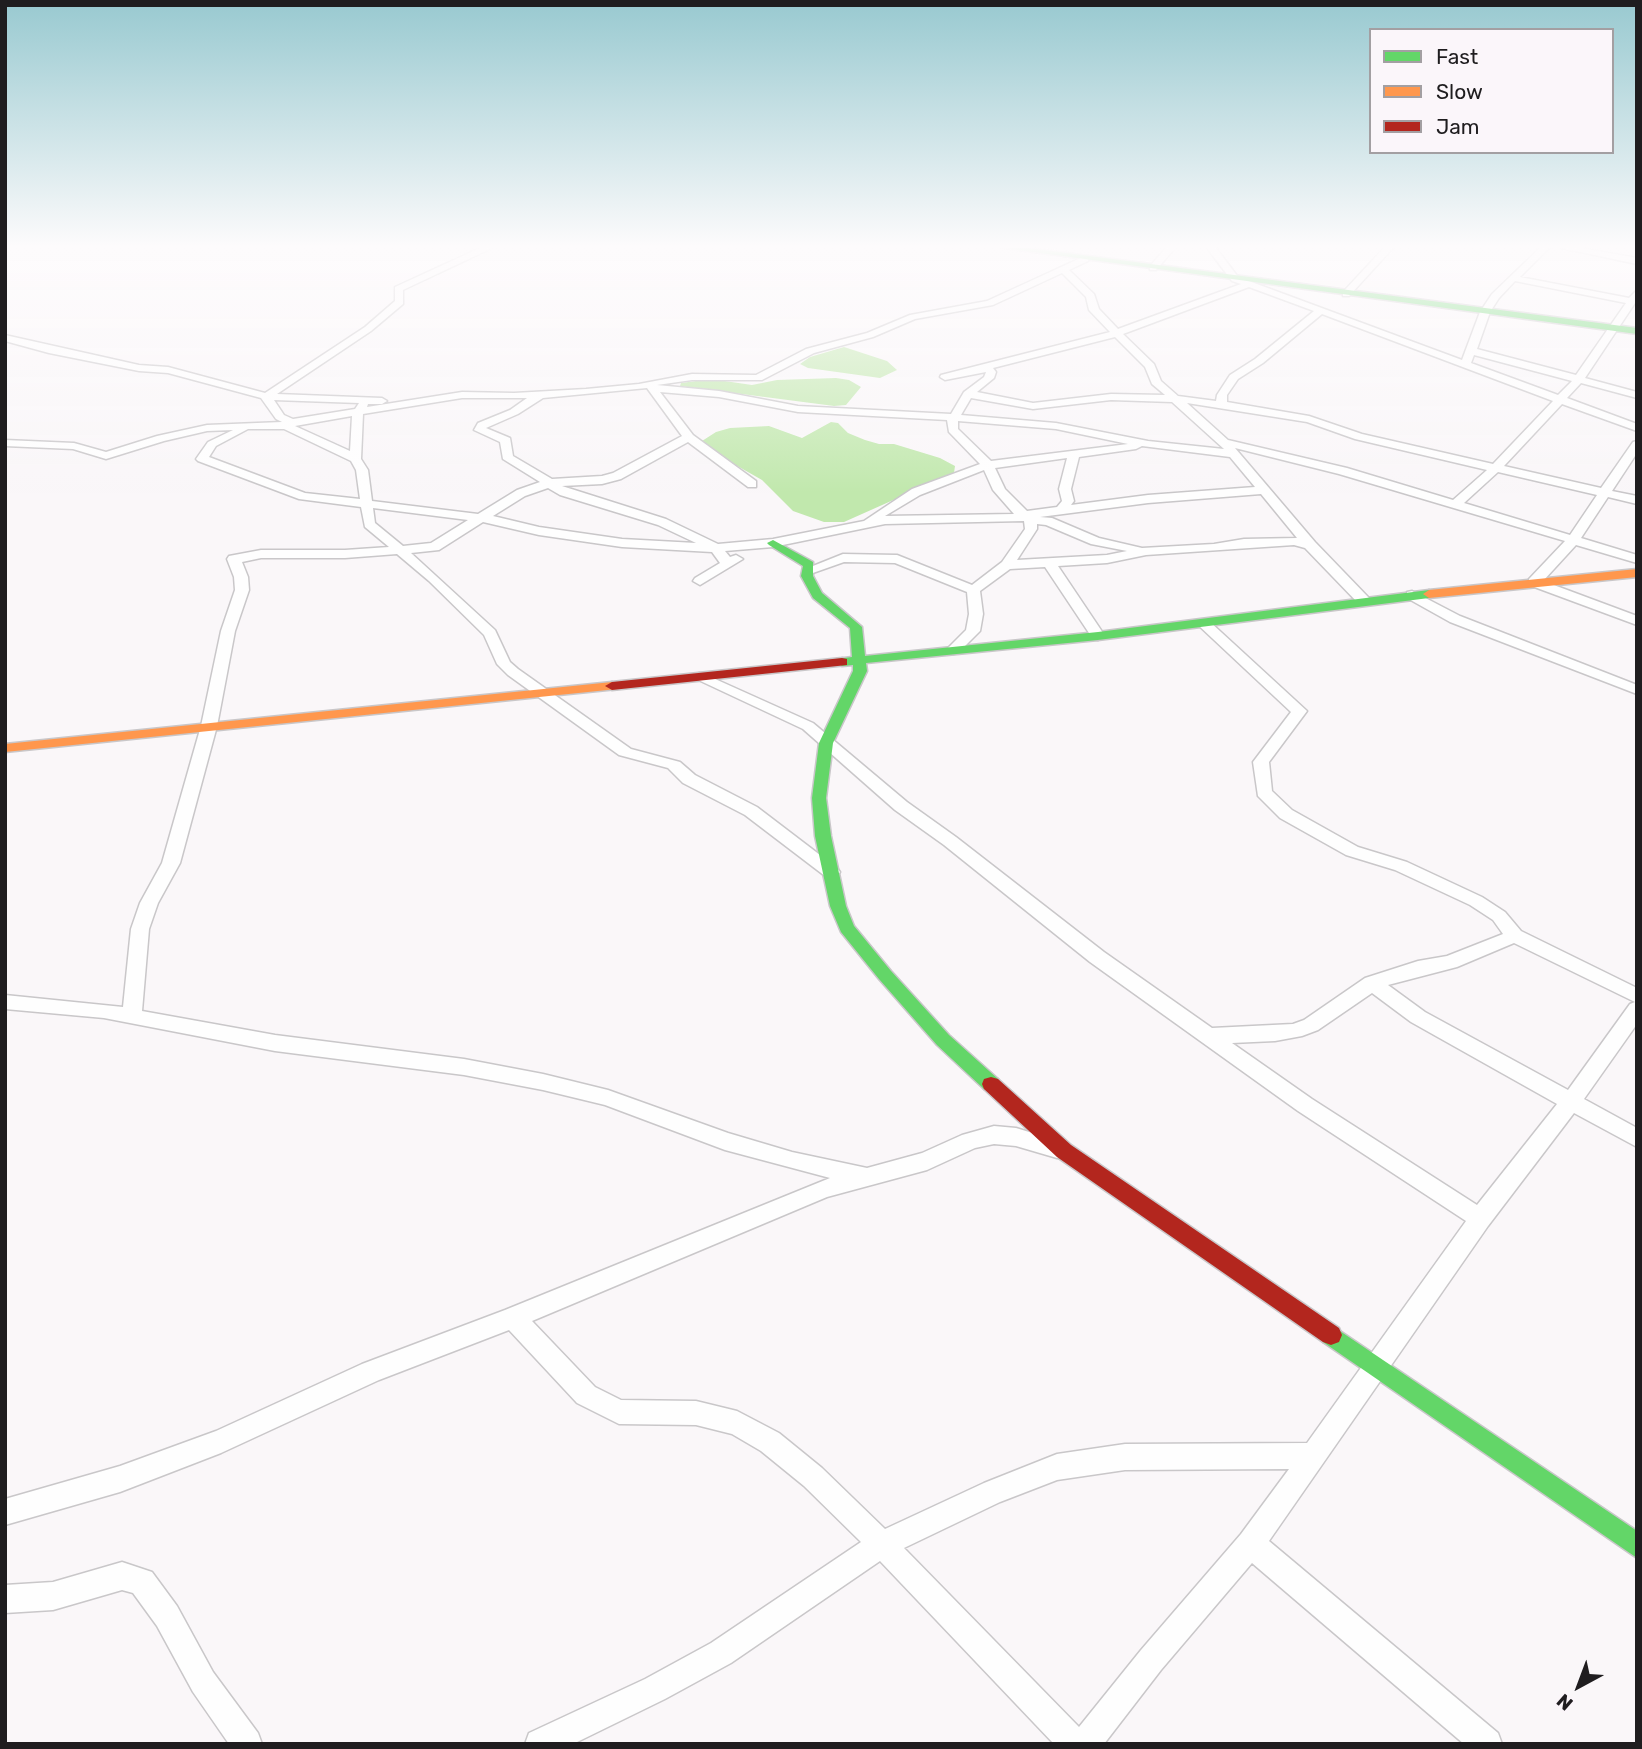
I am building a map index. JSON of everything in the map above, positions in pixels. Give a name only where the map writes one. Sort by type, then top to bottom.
[{"type":"street","points":[[267,397],[367,330]]},
{"type":"street","points":[[5,443],[74,446],[106,456],[161,438],[207,428],[288,425],[462,395],[514,396],[648,386],[692,377],[758,378],[810,351],[883,330]]},
{"type":"street","points":[[945,377],[1091,341],[1121,330]]},
{"type":"street","points":[[1221,404],[1222,395],[1234,377],[1259,361],[1297,330]]},
{"type":"street","points":[[1372,330],[1637,428]]},
{"type":"street","points":[[1466,363],[1480,330]]},
{"type":"street","points":[[1457,504],[1496,468],[1578,380],[1612,330]]},
{"type":"street","points":[[1118,331],[1128,346],[1150,366],[1156,382],[1179,399],[1224,442],[1310,545],[1364,601]]},
{"type":"street","points":[[5,338],[139,368],[168,370],[267,397],[415,403]]},
{"type":"street","points":[[1473,351],[1637,395]]},
{"type":"street","points":[[987,367],[989,378],[968,394],[951,423],[957,436],[988,464],[999,490],[1028,517],[1058,524],[1108,544],[1146,551]]},
{"type":"street","points":[[648,386],[719,394],[798,409],[1056,426],[1148,444],[1235,454]]},
{"type":"street","points":[[648,386],[689,437],[752,485]]},
{"type":"street","points":[[543,393],[514,412],[480,428],[482,432],[499,435],[506,440],[507,457],[564,492],[586,501],[662,522],[716,548],[728,564]]},
{"type":"street","points":[[968,394],[1033,406],[1097,397],[1179,399],[1221,404],[1310,419],[1359,437],[1637,500]]},
{"type":"street","points":[[267,397],[288,425],[355,459]]},
{"type":"street","points":[[366,400],[358,413],[355,459],[365,483],[369,524],[434,578],[490,634],[504,664],[625,752],[674,765],[689,779],[751,811],[831,872]]},
{"type":"street","points":[[259,425],[212,444],[202,459],[303,496],[483,518],[538,531],[600,540],[716,548],[764,544],[864,523],[912,518],[1028,517],[1148,499],[1266,490]]},
{"type":"street","points":[[132,1016],[140,929],[149,903],[171,863],[209,726],[225,643],[242,590],[234,559],[261,554],[345,554],[433,547],[515,496],[550,483],[602,480],[617,476],[689,437]]},
{"type":"street","points":[[1224,442],[1343,471],[1637,559]]},
{"type":"street","points":[[864,523],[916,492],[988,464],[1148,444]]},
{"type":"street","points":[[1534,582],[1573,540],[1637,444]]},
{"type":"street","points":[[1061,510],[1068,501],[1065,489],[1074,453]]},
{"type":"street","points":[[973,590],[1007,565],[1029,535],[1028,517]]},
{"type":"street","points":[[1007,565],[1107,559],[1146,551],[1269,542],[1294,541],[1310,545]]},
{"type":"street","points":[[700,581],[764,544]]},
{"type":"street","points":[[764,544],[803,560],[810,570]]},
{"type":"street","points":[[973,590],[897,559],[843,558],[810,570],[807,576],[817,595],[856,627],[860,661],[858,680],[846,698],[827,743],[819,798],[838,906],[848,929],[943,1040],[1064,1151],[1637,1546]]},
{"type":"street","points":[[1049,562],[1098,636]]},
{"type":"street","points":[[5,748],[1098,636],[1412,595],[1637,573]]},
{"type":"street","points":[[1534,582],[1637,621]]},
{"type":"street","points":[[953,650],[973,631],[976,614],[973,590]]},
{"type":"street","points":[[1412,595],[1455,619],[1637,690]]},
{"type":"street","points":[[1204,624],[1299,711],[1261,762],[1264,792],[1294,820],[1352,851],[1401,866],[1476,901],[1499,916],[1515,936],[1637,996]]},
{"type":"street","points":[[699,677],[799,720],[901,806],[950,841],[1097,957],[1305,1105],[1480,1219]]},
{"type":"street","points":[[1209,1036],[1295,1031],[1311,1025],[1372,983],[1459,959],[1515,936]]},
{"type":"street","points":[[1372,983],[1418,1017],[1637,1138]]},
{"type":"street","points":[[5,1002],[132,1016],[275,1043],[464,1067],[543,1082],[608,1098],[725,1141],[792,1161],[870,1177]]},
{"type":"street","points":[[1085,1744],[1151,1660],[1251,1544],[1480,1219],[1570,1103],[1637,1009]]},
{"type":"street","points":[[5,1512],[120,1479],[221,1441],[371,1372],[513,1318],[822,1189],[928,1161],[971,1141],[993,1135],[1016,1137],[1064,1151]]},
{"type":"street","points":[[513,1318],[586,1395],[619,1412],[696,1413],[737,1423],[770,1441],[813,1477],[882,1544],[1075,1744]]},
{"type":"street","points":[[540,1744],[655,1689],[721,1653],[882,1544],[993,1492],[1057,1467],[1125,1457],[1313,1456]]},
{"type":"street","points":[[1251,1544],[1487,1744]]},
{"type":"street","points":[[5,1600],[53,1596],[122,1576],[142,1582],[167,1616],[203,1682],[247,1744]]},
{"type":"shaded area","points":[[844,347],[887,361],[897,370],[880,378],[808,368],[800,364],[810,357]]},
{"type":"shaded area","points":[[711,379],[752,385],[777,380],[849,380],[861,387],[846,405],[834,406],[680,386],[681,383]]},
{"type":"shaded area","points":[[831,422],[838,423],[848,433],[865,440],[894,444],[940,458],[955,466],[954,473],[844,522],[824,522],[793,511],[762,480],[702,446],[702,441],[716,432],[730,428],[769,426],[802,438]]},
{"type":"traffic: fast","points":[[1627,330],[1637,331]]},
{"type":"traffic: fast","points":[[773,543],[809,565],[807,576],[817,595],[856,627],[860,671],[826,743],[819,798],[823,836],[838,906],[847,928],[885,975],[943,1040],[991,1084]]},
{"type":"traffic: fast","points":[[842,662],[1098,636],[1429,594]]},
{"type":"traffic: fast","points":[[1331,1335],[1637,1546]]},
{"type":"traffic: slow","points":[[1429,594],[1637,573]]},
{"type":"traffic: slow","points":[[5,748],[612,686]]},
{"type":"traffic: jam","points":[[612,686],[842,662]]},
{"type":"traffic: jam","points":[[991,1084],[1064,1151],[1331,1335]]}]
